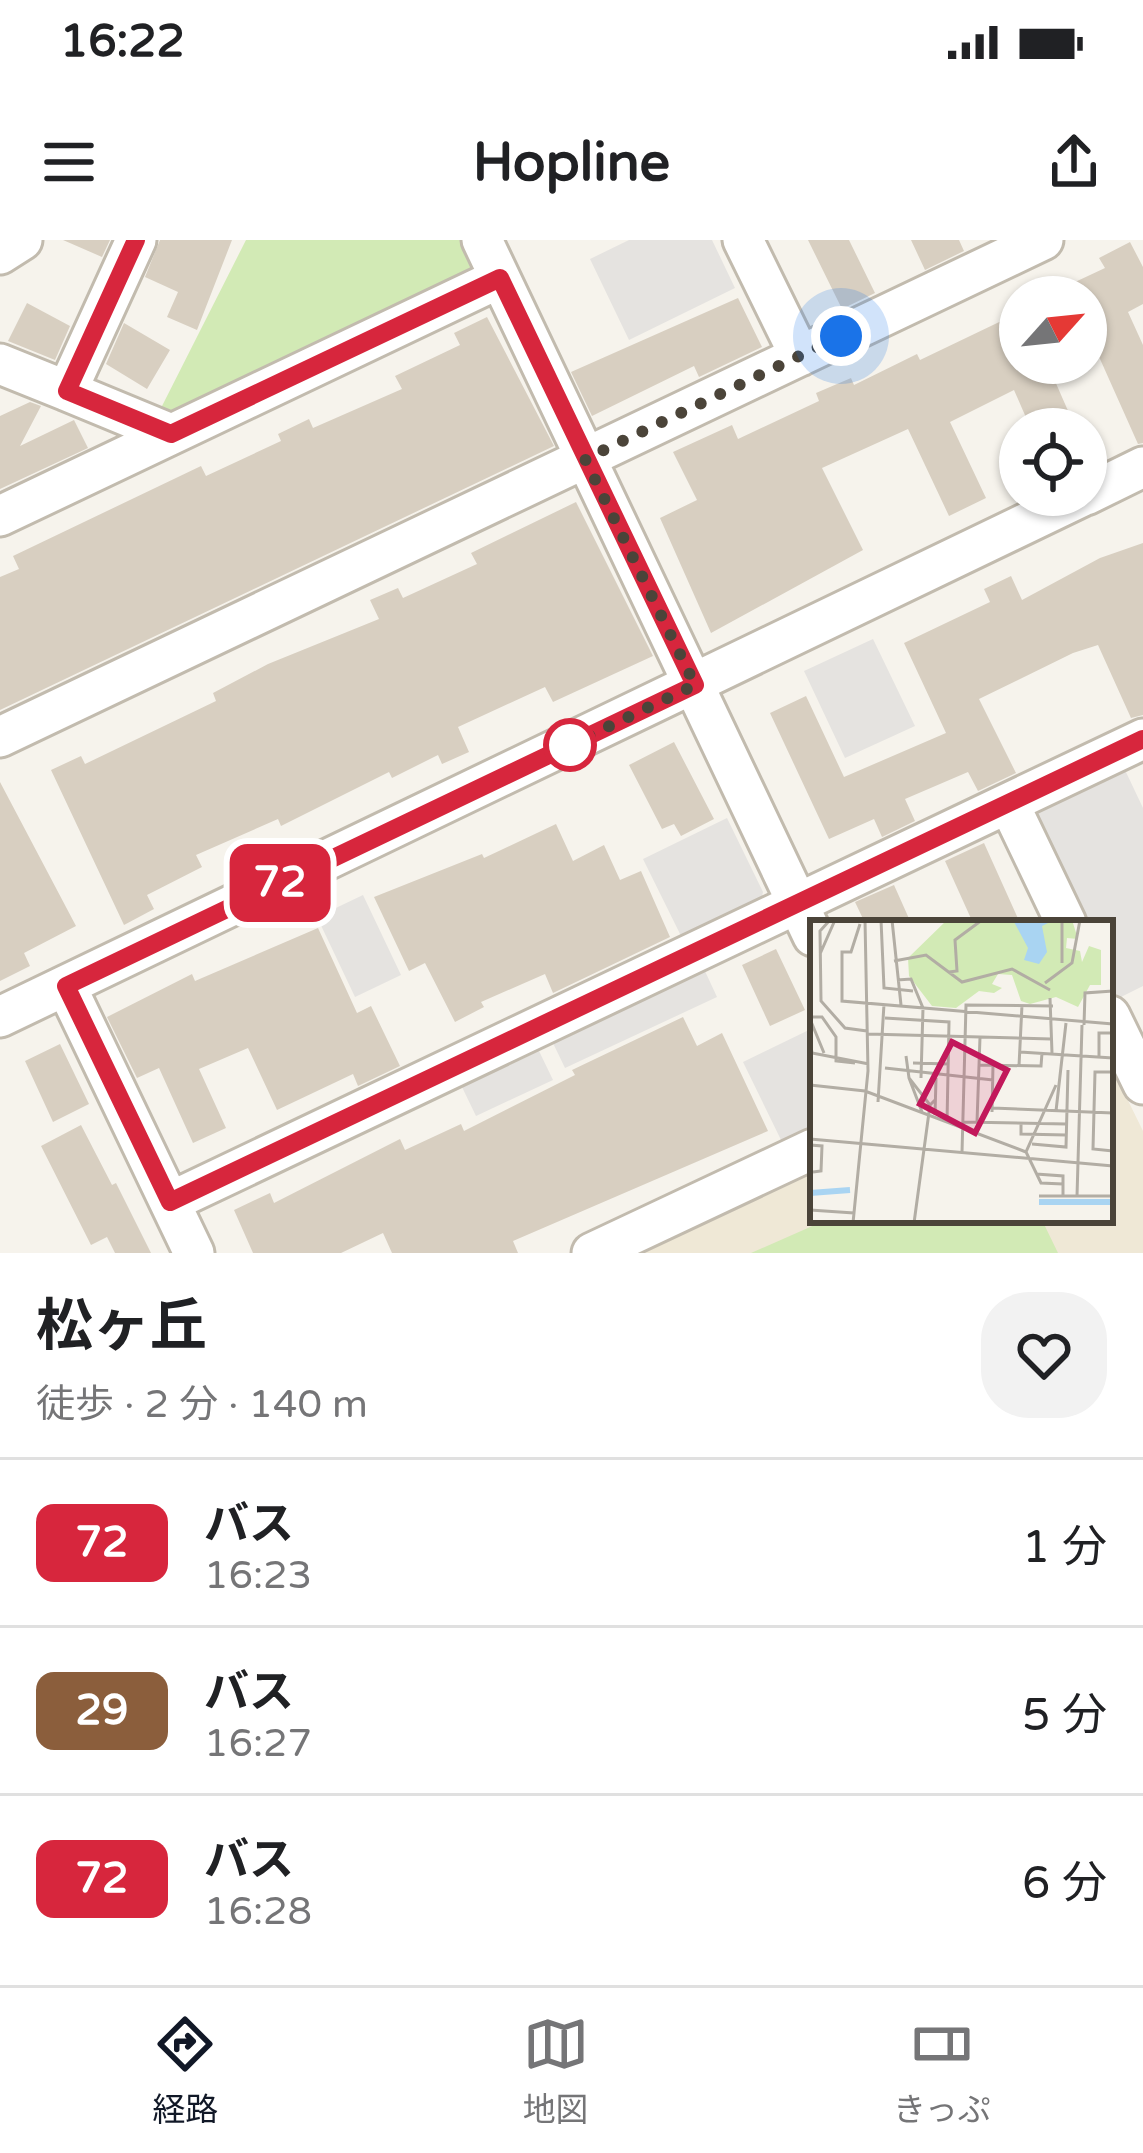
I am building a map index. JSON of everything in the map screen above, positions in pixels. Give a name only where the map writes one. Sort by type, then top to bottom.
[{"type":"street","points":[[0,254],[22,240]]},
{"type":"street","points":[[67,391],[136,240]]},
{"type":"street","points":[[482,240],[806,920]]},
{"type":"street","points":[[743,240],[800,356]]},
{"type":"street","points":[[0,737],[800,356],[1002,249],[1043,240]]},
{"type":"street","points":[[0,516],[500,278]]},
{"type":"street","points":[[0,364],[171,434]]},
{"type":"street","points":[[1107,485],[1143,467]]},
{"type":"street","points":[[0,1017],[1043,516]]},
{"type":"street","points":[[170,1202],[806,920],[1009,804],[1143,739]]},
{"type":"street","points":[[1009,804],[1065,920]]},
{"type":"street","points":[[66,986],[194,1253]]},
{"type":"street","points":[[1113,1022],[1143,1084]]},
{"type":"street","points":[[592,1253],[810,1150]]},
{"type":"shaded area","points":[[629,240],[712,240],[735,288],[629,340],[590,259]]},
{"type":"shaded area","points":[[873,639],[915,726],[845,758],[804,671]]},
{"type":"shaded area","points":[[1125,770],[1143,808],[1143,986],[1115,1000],[1113,920],[1077,920],[1034,833],[1037,813]]},
{"type":"shaded area","points":[[727,818],[763,892],[760,905],[684,942],[643,859]]},
{"type":"shaded area","points":[[363,895],[401,975],[355,997],[317,917]]},
{"type":"shaded area","points":[[704,969],[717,997],[565,1068],[552,1041]]},
{"type":"shaded area","points":[[810,1029],[810,1129],[782,1142],[743,1062]]},
{"type":"shaded area","points":[[539,1051],[553,1080],[476,1116],[462,1087]]},
{"type":"shaded area","points":[[1113,1070],[1143,1131],[1143,1253],[631,1253],[810,1168],[810,1223],[1113,1223]]},
{"type":"green space","points":[[246,240],[463,240],[475,264],[472,281],[180,422],[160,410]]},
{"type":"green space","points":[[819,1223],[1043,1223],[1058,1253],[751,1253]]},
{"type":"building","points":[[63,240],[110,240],[102,257]]},
{"type":"building","points":[[160,240],[232,240],[197,330],[167,317],[178,292],[145,277]]},
{"type":"building","points":[[808,240],[849,240],[875,293],[842,309]]},
{"type":"building","points":[[911,240],[959,240],[964,251],[925,270]]},
{"type":"building","points":[[1130,242],[1143,267],[1143,304],[1128,312],[1143,345],[1143,443],[1138,444],[1107,375],[1107,276],[1088,276],[1105,268],[1099,258]]},
{"type":"building","points":[[738,298],[762,347],[699,377],[694,366],[592,416],[571,372]]},
{"type":"building","points":[[27,303],[70,326],[55,360],[8,341]]},
{"type":"building","points":[[487,317],[554,446],[0,710],[0,577],[19,569],[13,556],[201,466],[206,476],[281,441],[278,434],[309,419],[313,428],[402,389],[395,376],[460,345],[454,333]]},
{"type":"building","points":[[999,322],[999,384],[1056,384],[1067,408],[1022,408],[1014,390],[950,422],[986,498],[949,516],[908,429],[822,468],[863,550],[711,633],[660,518],[697,500],[673,452],[732,425],[738,439],[819,401],[816,393],[851,378],[854,385],[917,354],[920,360]]},
{"type":"building","points":[[124,323],[170,350],[147,389],[106,364]]},
{"type":"building","points":[[30,402],[41,406],[20,446],[74,420],[88,448],[0,489],[0,416]]},
{"type":"building","points":[[576,502],[653,656],[553,702],[545,687],[458,727],[469,752],[442,764],[438,755],[392,778],[389,772],[281,826],[278,819],[196,855],[202,867],[147,895],[154,909],[124,925],[51,770],[81,756],[85,764],[216,701],[213,693],[268,664],[379,619],[370,600],[398,588],[403,598],[477,564],[471,553]]},
{"type":"building","points":[[1143,543],[1143,715],[1131,718],[1098,645],[1073,653],[979,699],[1016,773],[978,791],[968,772],[905,799],[915,821],[882,837],[874,819],[829,839],[770,713],[806,696],[844,777],[946,733],[904,643],[990,602],[984,589],[1011,576],[1022,600],[1100,558]]},
{"type":"building","points":[[674,742],[714,819],[681,836],[674,824],[662,829],[629,765]]},
{"type":"building","points":[[0,782],[76,926],[24,953],[30,966],[0,981]]},
{"type":"building","points":[[556,824],[573,861],[604,845],[620,880],[641,871],[670,937],[553,993],[545,974],[481,1002],[484,1007],[455,1022],[425,963],[409,971],[374,897],[482,854],[484,858]]},
{"type":"building","points":[[984,843],[1019,920],[972,920],[945,861]]},
{"type":"building","points":[[894,885],[910,920],[864,920],[855,902]]},
{"type":"building","points":[[318,928],[357,1013],[371,1006],[400,1066],[358,1086],[353,1074],[277,1110],[248,1048],[199,1069],[226,1128],[193,1143],[159,1068],[137,1078],[107,1017],[192,974],[195,981]]},
{"type":"building","points":[[776,949],[805,1010],[770,1026],[742,965]]},
{"type":"building","points":[[683,1017],[697,1046],[722,1033],[768,1131],[513,1241],[518,1253],[392,1253],[383,1233],[341,1253],[253,1253],[234,1210],[270,1193],[274,1203],[400,1139],[405,1150],[461,1124],[464,1131],[575,1075],[572,1070]]},
{"type":"building","points":[[60,1044],[89,1104],[53,1122],[25,1061]]},
{"type":"building","points":[[81,1125],[151,1253],[115,1253],[107,1237],[91,1245],[41,1146]]},
{"type":"bus line","name":"72","points":[[136,240],[67,391],[171,434],[500,278],[695,685],[66,986],[170,1202],[1143,739]]},
{"type":"route","points":[[570,745],[695,685],[585,459],[841,336]]}]
